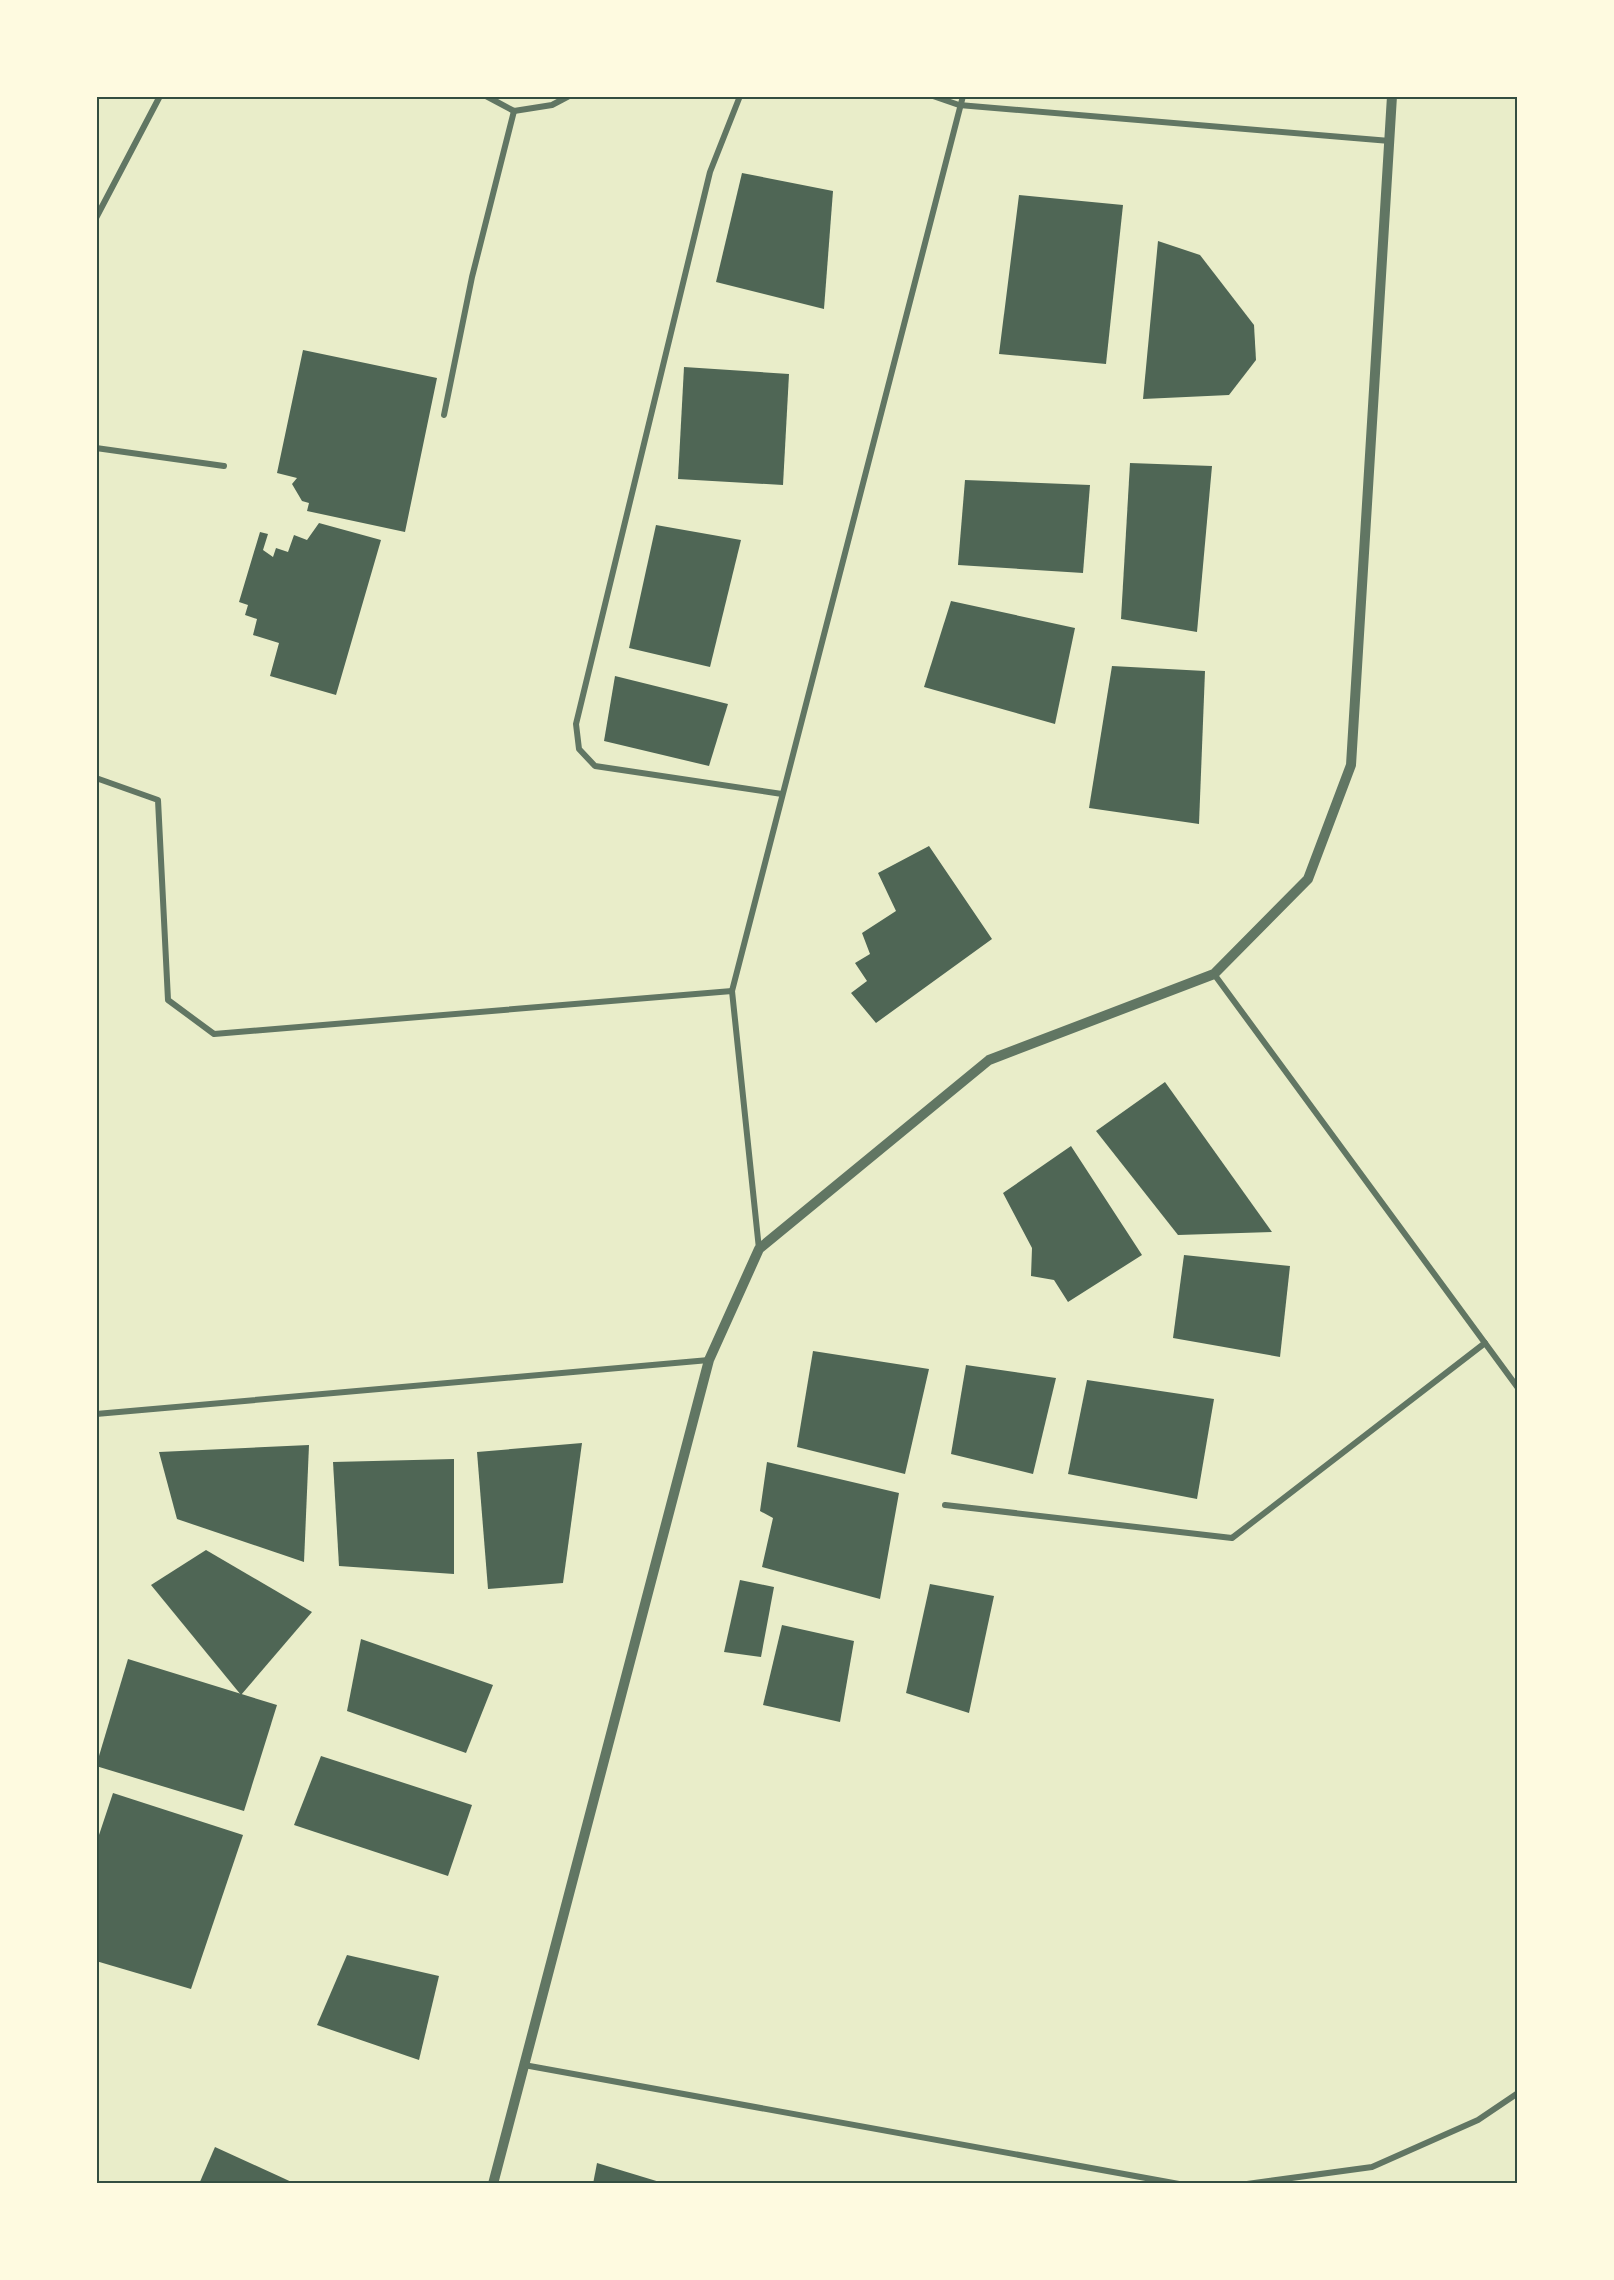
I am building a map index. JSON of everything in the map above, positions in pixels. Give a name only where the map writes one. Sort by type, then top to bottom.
[{"type":"street","points":[[96,218],[159,96]]},
{"type":"street","points":[[486,96],[514,111],[552,105],[569,96]]},
{"type":"street","points":[[740,96],[710,172],[576,724],[579,749],[595,766],[782,794]]},
{"type":"street","points":[[933,96],[959,105],[1391,141]]},
{"type":"street","points":[[759,1250],[732,991],[963,96]]},
{"type":"street","points":[[493,2184],[709,1360],[759,1250],[989,1060],[1214,974],[1308,879],[1351,765],[1392,96]]},
{"type":"street","points":[[444,415],[472,277],[514,111]]},
{"type":"street","points":[[96,448],[224,466]]},
{"type":"street","points":[[96,778],[158,800],[168,1000],[214,1034],[732,991]]},
{"type":"street","points":[[1214,974],[1518,1388]]},
{"type":"street","points":[[945,1505],[1232,1538],[1485,1343]]},
{"type":"street","points":[[96,1414],[709,1360]]},
{"type":"street","points":[[524,2065],[1179,2184]]},
{"type":"street","points":[[1247,2184],[1372,2167],[1478,2120],[1518,2093]]},
{"type":"building","points":[[742,173],[833,191],[824,309],[716,282]]},
{"type":"building","points":[[1019,195],[1123,205],[1106,364],[999,354]]},
{"type":"building","points":[[1158,241],[1200,255],[1254,325],[1256,360],[1229,395],[1143,399]]},
{"type":"building","points":[[303,350],[437,378],[405,532],[307,511],[309,503],[302,501],[292,484],[297,478],[277,473]]},
{"type":"building","points":[[684,367],[789,374],[783,485],[678,479]]},
{"type":"building","points":[[1130,463],[1212,466],[1197,632],[1121,619]]},
{"type":"building","points":[[965,480],[1090,485],[1083,573],[958,565]]},
{"type":"building","points":[[319,523],[381,540],[336,695],[270,676],[279,643],[253,635],[257,619],[245,615],[248,605],[239,602],[260,532],[268,534],[263,550],[273,557],[276,548],[288,552],[294,535],[307,540]]},
{"type":"building","points":[[656,525],[741,540],[710,667],[629,648]]},
{"type":"building","points":[[951,601],[1075,628],[1055,724],[924,687]]},
{"type":"building","points":[[1112,666],[1205,671],[1199,824],[1089,808]]},
{"type":"building","points":[[615,676],[728,704],[709,766],[604,741]]},
{"type":"building","points":[[929,846],[992,939],[876,1023],[851,993],[867,981],[855,963],[870,954],[862,933],[896,911],[878,873]]},
{"type":"building","points":[[1165,1082],[1272,1232],[1178,1235],[1096,1131]]},
{"type":"building","points":[[1071,1146],[1142,1255],[1068,1302],[1054,1280],[1031,1276],[1032,1248],[1003,1193]]},
{"type":"building","points":[[1184,1255],[1290,1266],[1280,1357],[1173,1338]]},
{"type":"building","points":[[813,1351],[929,1369],[905,1474],[797,1447]]},
{"type":"building","points":[[966,1365],[1056,1378],[1033,1474],[951,1454]]},
{"type":"building","points":[[1087,1380],[1214,1399],[1197,1499],[1068,1474]]},
{"type":"building","points":[[582,1443],[563,1583],[488,1589],[477,1452]]},
{"type":"building","points":[[309,1445],[304,1562],[177,1519],[159,1452]]},
{"type":"building","points":[[454,1459],[454,1574],[339,1566],[333,1462]]},
{"type":"building","points":[[767,1462],[899,1493],[880,1599],[762,1567],[773,1518],[760,1511]]},
{"type":"building","points":[[206,1550],[312,1612],[241,1695],[151,1585]]},
{"type":"building","points":[[740,1580],[774,1587],[761,1657],[724,1652]]},
{"type":"building","points":[[930,1584],[994,1596],[969,1713],[906,1693]]},
{"type":"building","points":[[782,1625],[854,1641],[840,1722],[763,1705]]},
{"type":"building","points":[[361,1639],[493,1685],[466,1753],[347,1711]]},
{"type":"building","points":[[128,1659],[277,1705],[244,1811],[96,1766]]},
{"type":"building","points":[[321,1756],[472,1805],[448,1876],[294,1825]]},
{"type":"building","points":[[113,1793],[243,1835],[191,1989],[96,1961],[96,1844]]},
{"type":"building","points":[[347,1955],[439,1976],[419,2060],[317,2025]]},
{"type":"building","points":[[215,2147],[296,2184],[199,2184]]},
{"type":"building","points":[[597,2163],[663,2183],[663,2184],[593,2184]]}]
